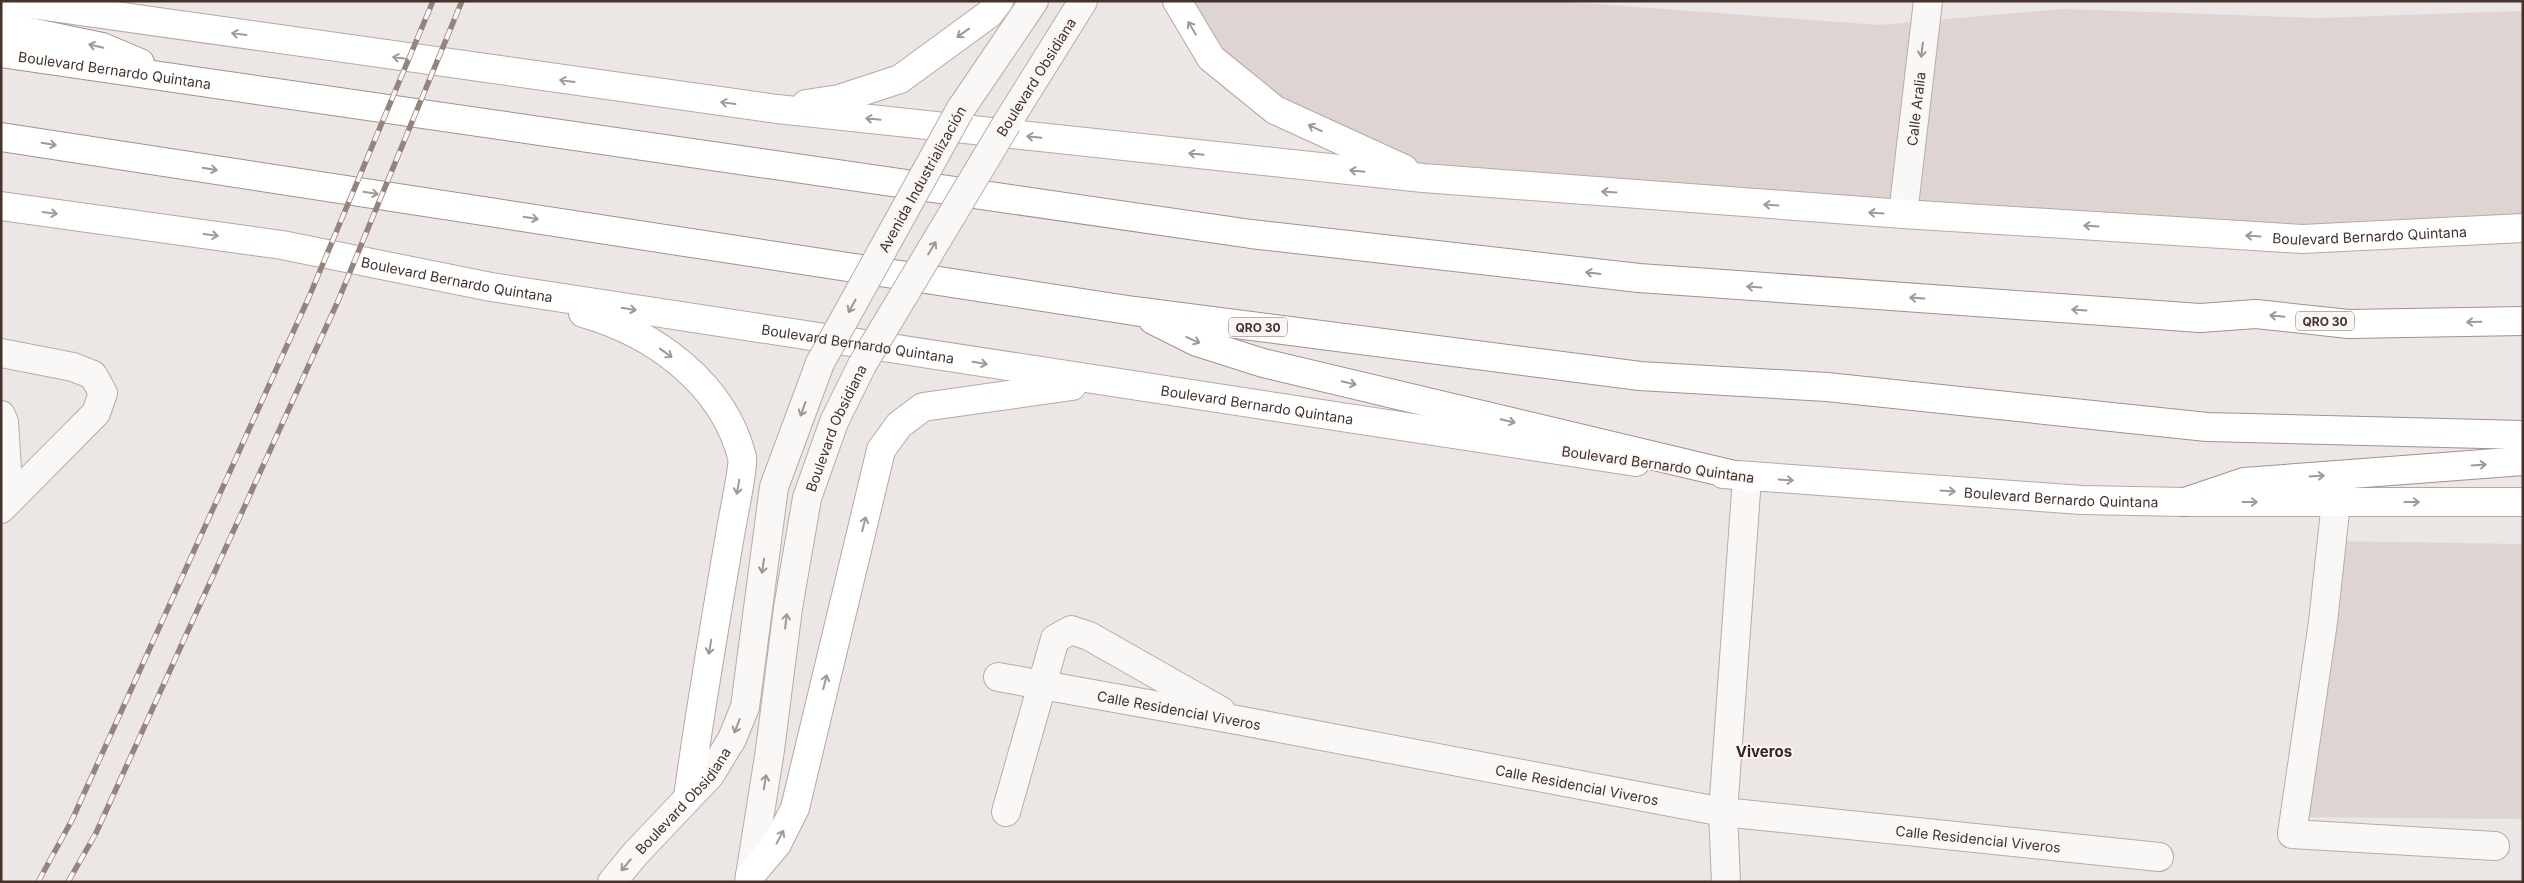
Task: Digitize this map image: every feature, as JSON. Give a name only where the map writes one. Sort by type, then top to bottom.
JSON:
[{"type":"main road","name":"Boulevard Bernardo Quintana","points":[[9,1],[777,109],[1423,178],[1903,214],[2302,239],[2523,228]]},
{"type":"main road","points":[[777,109],[839,99],[900,79],[989,14],[999,1]]},
{"type":"main road","points":[[1177,1],[1211,58],[1275,110],[1423,178]]},
{"type":"main road","points":[[1,26],[102,47],[174,77]]},
{"type":"main road","name":"Boulevard Bernardo Quintana","points":[[1,53],[1251,234],[1639,278],[2200,318],[2256,314],[2349,324],[2523,321]]},
{"type":"main road","name":"QRO 30","points":[[1,137],[1134,310],[1640,376],[1827,388],[2207,427],[2523,436]]},
{"type":"main road","name":"Boulevard Bernardo Quintana","points":[[1,206],[282,245],[491,287],[1102,382],[1747,478],[2082,500],[2185,502],[2523,502]]},
{"type":"main road","points":[[491,287],[603,319],[649,340],[691,371],[724,413],[743,459],[702,692],[688,798]]},
{"type":"main road","points":[[1134,310],[1197,342],[1263,363],[1747,478]]},
{"type":"main road","points":[[750,879],[777,844],[795,808],[882,450],[899,425],[923,407],[1102,382]]},
{"type":"main road","points":[[2185,502],[2244,482],[2523,461]]},
{"type":"street","name":"Avenida Industrialización","points":[[820,364],[960,110],[1034,1]]},
{"type":"street","name":"Boulevard Obsidiana","points":[[750,879],[770,750],[788,608],[807,498],[834,422],[862,365],[1006,123],[1083,1]]},
{"type":"street","name":"Calle Aralia","points":[[1903,214],[1928,1]]},
{"type":"street","points":[[1,353],[73,367],[93,375],[104,393],[96,413],[1,509]]},
{"type":"street","name":"Boulevard Obsidiana","points":[[612,882],[710,775],[732,739],[744,707],[774,487],[820,364]]},
{"type":"street","points":[[1,415],[4,422],[7,469],[1,492]]},
{"type":"street","points":[[1726,882],[1723,812],[1747,478]]},
{"type":"street","points":[[2336,502],[2323,622],[2292,834],[2495,846]]},
{"type":"street","points":[[1006,812],[1054,639],[1071,630],[1089,636],[1237,720]]},
{"type":"street","name":"Calle Residencial Viveros","points":[[998,677],[1723,812],[2159,857]]},
{"type":"shaded area","points":[[1177,1],[1556,1],[1879,25],[2064,9],[2318,18],[2523,11],[2523,228],[2302,239],[1423,178],[1275,110]]},
{"type":"shaded area","points":[[2331,541],[2523,544],[2523,819],[2296,817]]},
{"type":"railway","points":[[38,882],[72,820],[309,297],[433,1]]},
{"type":"railway","points":[[68,882],[96,833],[338,301],[462,1]]},
{"type":"district","name":"Viveros","points":[[1764,751]]}]
